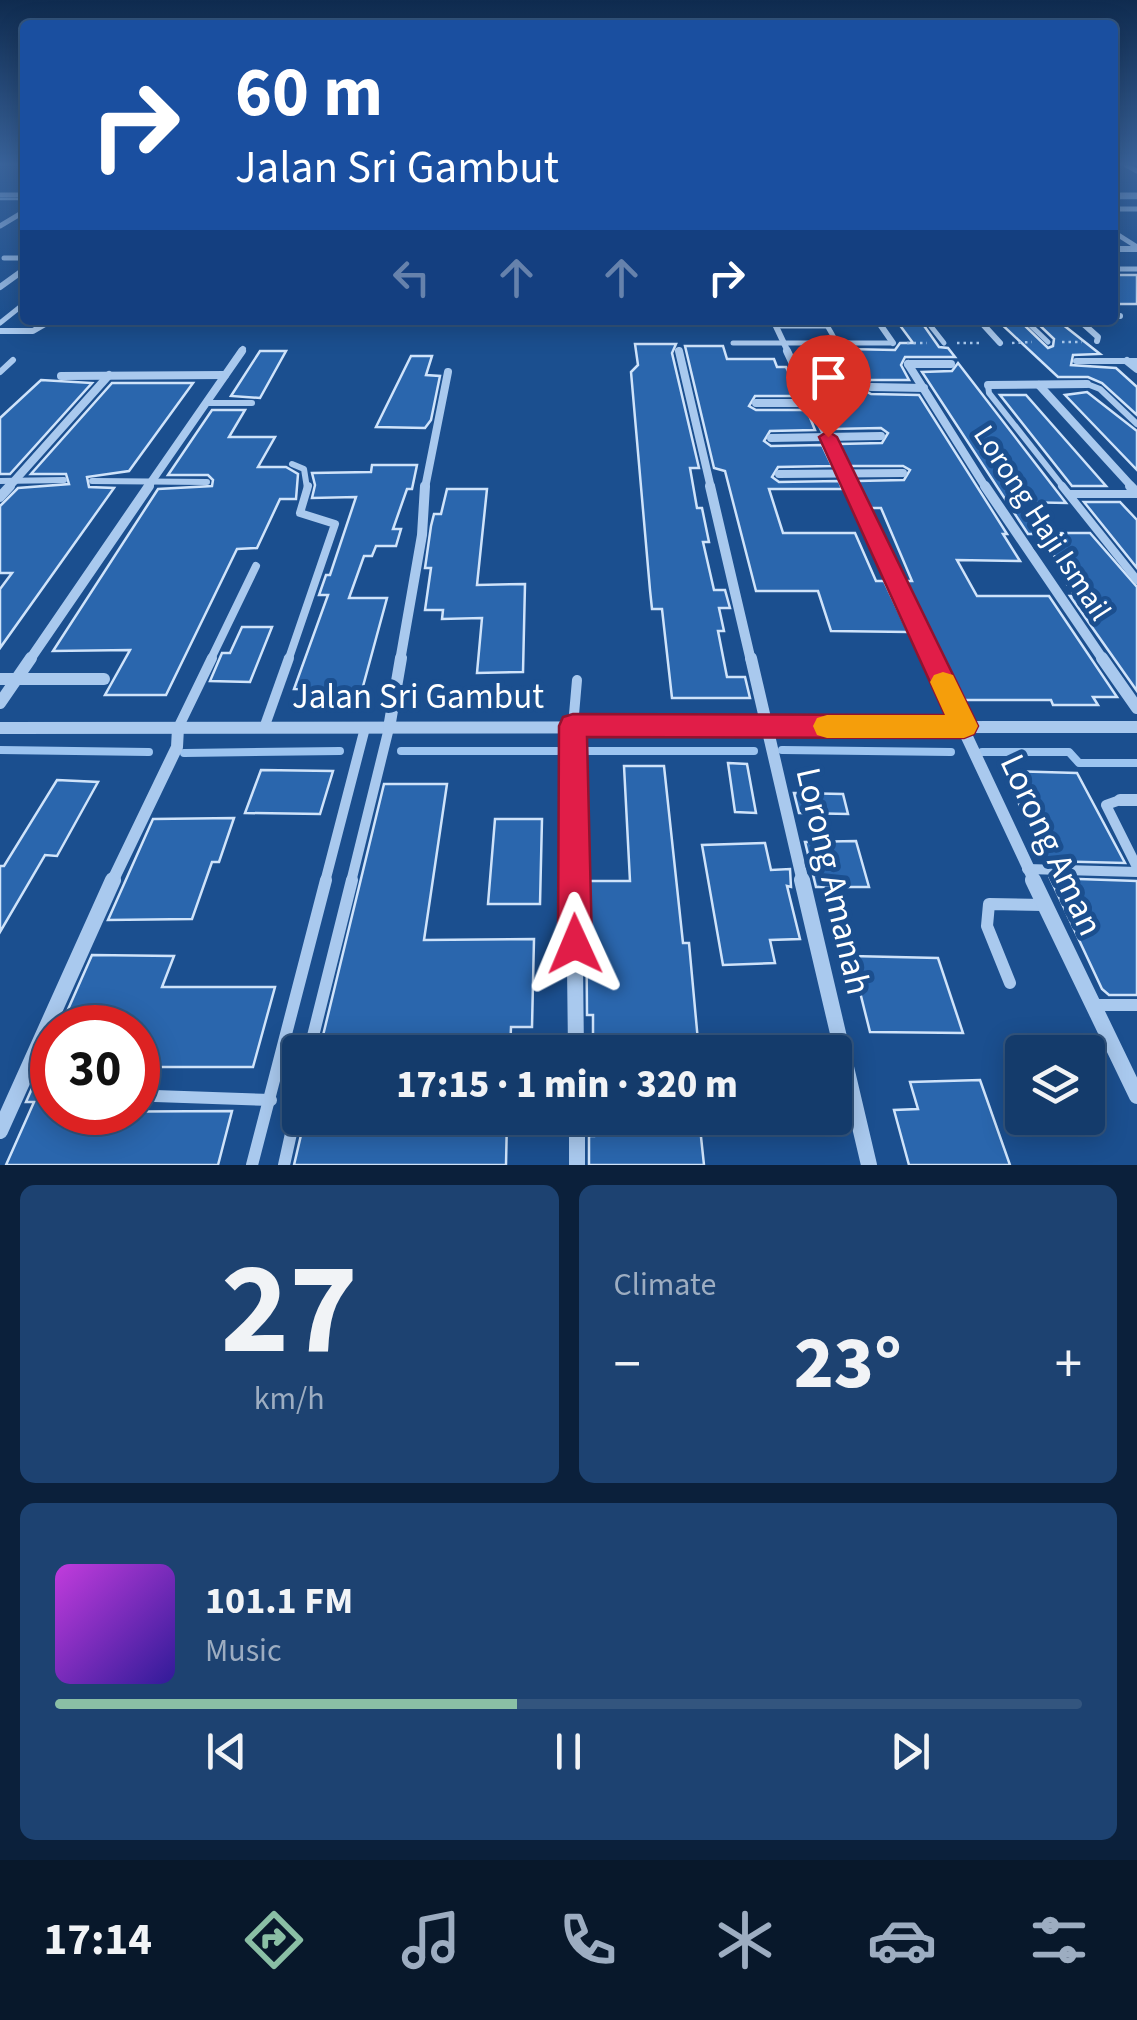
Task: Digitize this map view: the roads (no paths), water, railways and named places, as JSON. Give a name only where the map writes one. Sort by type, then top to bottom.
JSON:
[{"type":"street","points":[[0,331],[33,331],[43,325]]},
{"type":"street","name":"Lorong Aman","points":[[775,325],[964,726],[1026,869],[1137,1096]]},
{"type":"street","points":[[881,325],[893,342]]},
{"type":"street","points":[[983,325],[1000,342]]},
{"type":"street","points":[[1084,325],[1097,341]]},
{"type":"street","points":[[0,703],[243,349]]},
{"type":"street","name":"Lorong Amanah","points":[[679,351],[869,1165]]},
{"type":"street","points":[[1132,361],[1137,370]]},
{"type":"street","name":"Lorong Haji Ismail","points":[[951,364],[908,364],[1028,554],[1137,708]]},
{"type":"street","points":[[390,728],[422,535],[426,470],[448,372]]},
{"type":"street","points":[[61,376],[225,375]]},
{"type":"street","points":[[0,496],[109,376]]},
{"type":"street","points":[[988,385],[1087,384]]},
{"type":"street","points":[[1040,385],[1137,493]]},
{"type":"street","points":[[871,387],[924,388]]},
{"type":"street","points":[[756,403],[812,403]]},
{"type":"street","points":[[771,438],[881,436]]},
{"type":"street","points":[[779,474],[903,472]]},
{"type":"street","points":[[0,678],[104,679]]},
{"type":"street","points":[[573,726],[576,1035]]},
{"type":"street","name":"Jalan Sri Gambut","points":[[0,728],[1137,727]]},
{"type":"street","points":[[0,1132],[78,950],[177,747],[178,728]]},
{"type":"street","points":[[1120,800],[1137,800]]},
{"type":"street","points":[[577,1135],[577,1165]]},
{"type":"lane","points":[[4,258],[20,258]]},
{"type":"lane","points":[[0,323],[20,307]]},
{"type":"lane","points":[[827,325],[838,342]]},
{"type":"lane","points":[[930,325],[944,342]]},
{"type":"lane","points":[[1031,325],[1048,342]]},
{"type":"lane","points":[[734,342],[893,342]]},
{"type":"lane","points":[[0,372],[12,360]]},
{"type":"lane","points":[[1076,361],[1132,361]]},
{"type":"lane","points":[[1087,384],[1100,389],[1137,424]]},
{"type":"lane","points":[[988,385],[989,393],[1137,580]]},
{"type":"lane","points":[[206,403],[252,404]]},
{"type":"lane","points":[[264,728],[335,524],[300,513],[308,486],[304,470],[292,464]]},
{"type":"lane","points":[[0,481],[64,480]]},
{"type":"lane","points":[[92,482],[207,482]]},
{"type":"lane","points":[[1070,494],[1137,493]]},
{"type":"lane","points":[[178,728],[256,566]]},
{"type":"lane","points":[[573,726],[577,680]]},
{"type":"lane","points":[[252,1165],[365,728]]},
{"type":"lane","points":[[313,1035],[390,728]]},
{"type":"lane","points":[[1026,869],[1137,869],[1106,805],[1120,800]]},
{"type":"lane","points":[[1010,983],[986,926],[989,904],[1044,906]]},
{"type":"lane","points":[[1093,1005],[1137,1005]]},
{"type":"lane","points":[[160,1096],[271,1100]]},
{"type":"lane","points":[[284,1165],[291,1135]]},
{"type":"waterway","points":[[0,750],[149,752]]},
{"type":"waterway","points":[[782,750],[951,752]]},
{"type":"waterway","points":[[184,753],[340,751]]},
{"type":"waterway","points":[[401,751],[557,751]]},
{"type":"waterway","points":[[588,751],[754,751]]},
{"type":"waterway","points":[[982,752],[1069,752],[1079,763],[1137,763]]}]
